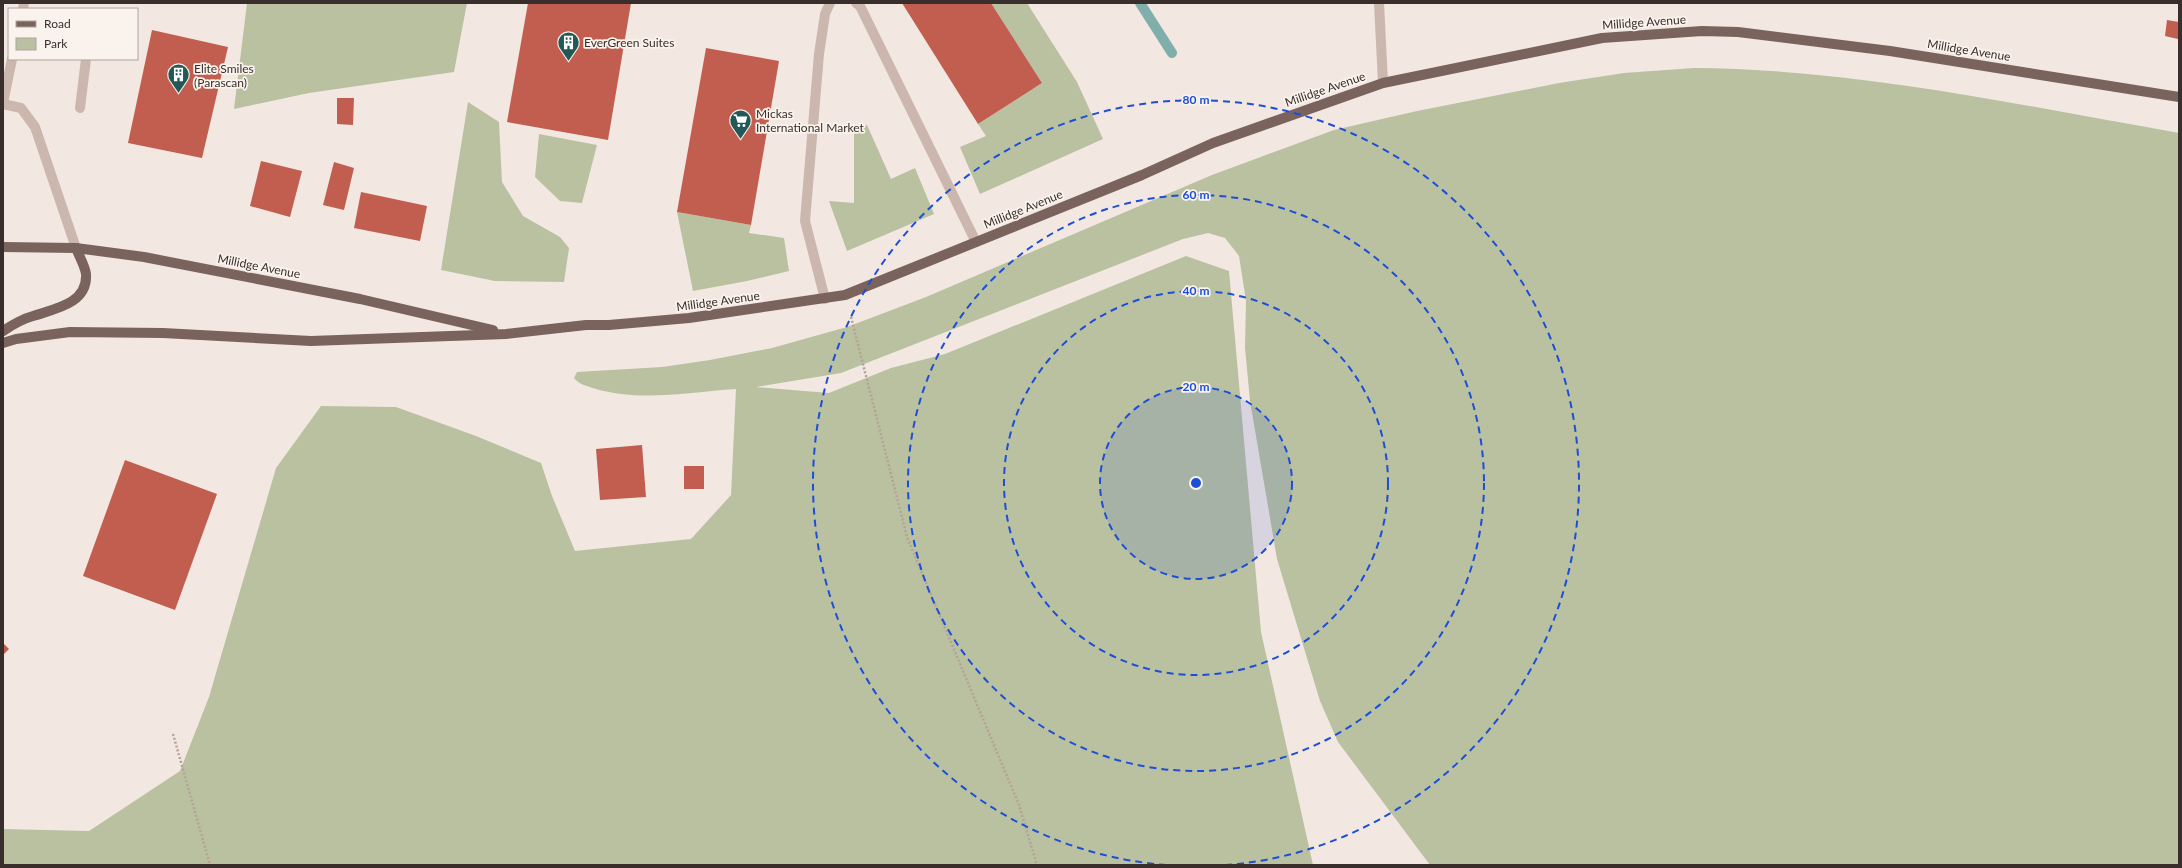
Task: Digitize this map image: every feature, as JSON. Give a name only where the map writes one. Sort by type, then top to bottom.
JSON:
[{"type":"main road","name":"Millidge Avenue","points":[[3,343],[16,339],[70,332],[163,333],[311,341],[506,334],[586,325],[608,325],[689,318],[825,299],[845,295],[1142,175],[1213,143],[1383,83],[1602,38],[1702,31],[1738,32],[1890,51],[2179,97]]},
{"type":"main road","name":"Millidge Avenue","points":[[3,246],[76,248],[144,257],[360,299],[506,334]]},
{"type":"main road","points":[[3,331],[15,323],[32,316],[70,304],[78,297],[85,283],[86,273],[76,248]]},
{"type":"street","points":[[825,299],[805,221],[819,54],[825,14],[830,3]]},
{"type":"street","points":[[856,3],[860,6],[976,242]]},
{"type":"street","points":[[1380,3],[1383,83]]},
{"type":"street","points":[[12,60],[3,103],[21,108],[35,127],[76,248]]},
{"type":"street","points":[[80,108],[86,60]]},
{"type":"path","points":[[845,295],[907,537],[1019,805],[1037,865]]},
{"type":"path","points":[[172,734],[210,865]]},
{"type":"green space","points":[[247,3],[467,3],[454,72],[309,93],[234,109]]},
{"type":"green space","points":[[991,3],[1027,3],[1077,82],[1103,139],[980,194],[960,147],[986,136],[978,124],[1042,83]]},
{"type":"green space","points":[[1694,68],[1755,70],[1816,75],[1938,90],[2179,133],[2179,865],[1430,865],[1338,742],[1320,701],[1277,559],[1250,401],[1245,348],[1246,301],[1239,256],[1225,238],[1208,233],[1183,239],[841,373],[756,387],[829,393],[891,368],[945,354],[1186,256],[1229,271],[1261,632],[1313,865],[3,865],[3,829],[89,831],[180,771],[209,697],[276,468],[321,406],[396,407],[476,436],[541,463],[552,496],[575,551],[691,539],[731,495],[736,389],[666,395],[631,395],[613,393],[584,385],[574,378],[577,372],[662,367],[710,360],[772,348],[847,327],[926,297],[1212,175],[1334,130],[1417,111],[1559,83],[1624,73]]},
{"type":"green space","points":[[468,102],[499,122],[502,182],[523,216],[560,237],[569,248],[564,282],[495,281],[441,270]]},
{"type":"green space","points":[[867,125],[891,179],[915,168],[934,214],[847,251],[829,201],[854,203],[854,130]]},
{"type":"green space","points":[[539,134],[597,145],[582,203],[560,201],[535,177]]},
{"type":"green space","points":[[677,212],[751,225],[749,233],[784,238],[789,271],[747,281],[693,291]]},
{"type":"building","name":"EverGreen Suites","points":[[528,3],[631,3],[608,140],[507,122]]},
{"type":"building","points":[[902,3],[991,3],[1042,83],[978,124]]},
{"type":"building","points":[[2167,20],[2179,22],[2178,39],[2165,36]]},
{"type":"building","name":"Elite Smiles (Parascan)","points":[[152,30],[228,47],[202,158],[128,143]]},
{"type":"building","points":[[706,48],[779,61],[751,225],[677,212]]},
{"type":"building","points":[[337,98],[354,98],[353,125],[337,124]]},
{"type":"building","points":[[261,161],[302,171],[290,217],[250,206]]},
{"type":"building","points":[[334,162],[354,168],[344,210],[323,205]]},
{"type":"building","points":[[361,192],[427,206],[420,241],[354,228]]},
{"type":"building","points":[[642,445],[646,497],[600,500],[596,449]]},
{"type":"building","points":[[125,460],[217,494],[175,610],[83,576]]},
{"type":"building","points":[[684,466],[704,466],[704,489],[684,489]]},
{"type":"building","points":[[3,643],[9,649],[3,655]]},
{"type":"waterway","points":[[1140,3],[1172,53]]},
{"type":"place","name":"EverGreen Suites","points":[[569,62]]},
{"type":"place","name":"Elite Smiles (Parascan)","points":[[178,94]]},
{"type":"place","name":"Mickas International Market","points":[[740,140]]}]
